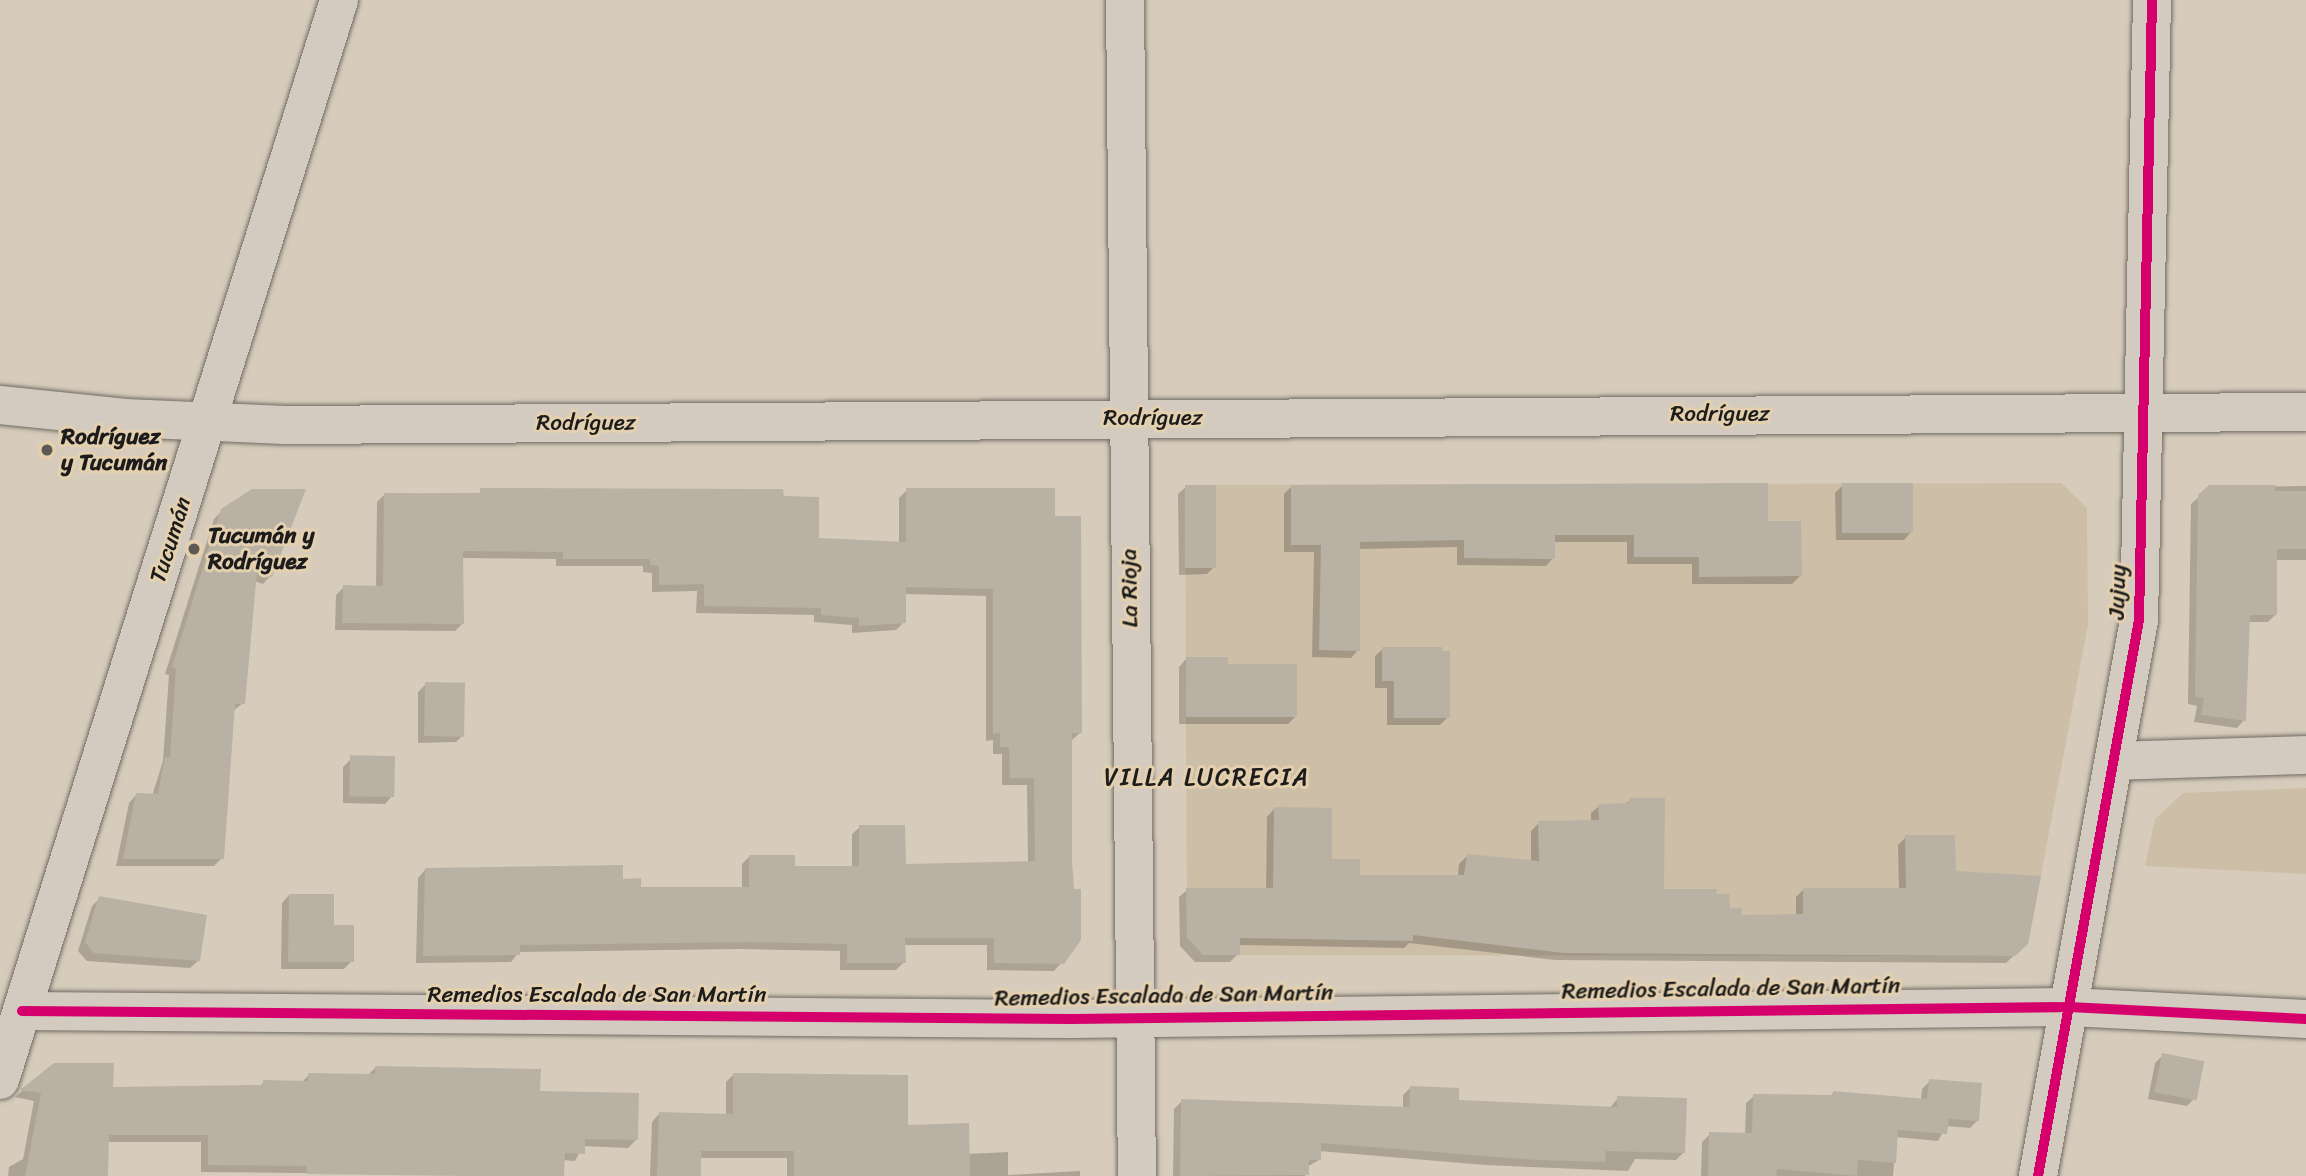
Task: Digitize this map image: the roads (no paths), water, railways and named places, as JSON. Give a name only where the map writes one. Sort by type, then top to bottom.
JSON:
[{"type":"street","name":"Tucumán","points":[[0,1080],[339,0]]},
{"type":"street","name":"La Rioja","points":[[1125,0],[1137,1176]]},
{"type":"street","name":"Jujuy","points":[[2038,1176],[2139,620],[2141,411],[2152,0]]},
{"type":"street","name":"Rodríguez","points":[[0,405],[208,422],[2306,412]]},
{"type":"street","points":[[2114,761],[2306,755]]},
{"type":"street","name":"Remedios Escalada de San Martín","points":[[22,1011],[1135,1017],[2069,1007],[2306,1018]]},
{"type":"place","name":"Rodríguez y Tucumán","points":[[47,450]]},
{"type":"place","name":"Tucumán y Rodríguez","points":[[194,549]]},
{"type":"district","name":"VILLA LUCRECIA","points":[[1207,778]]}]
